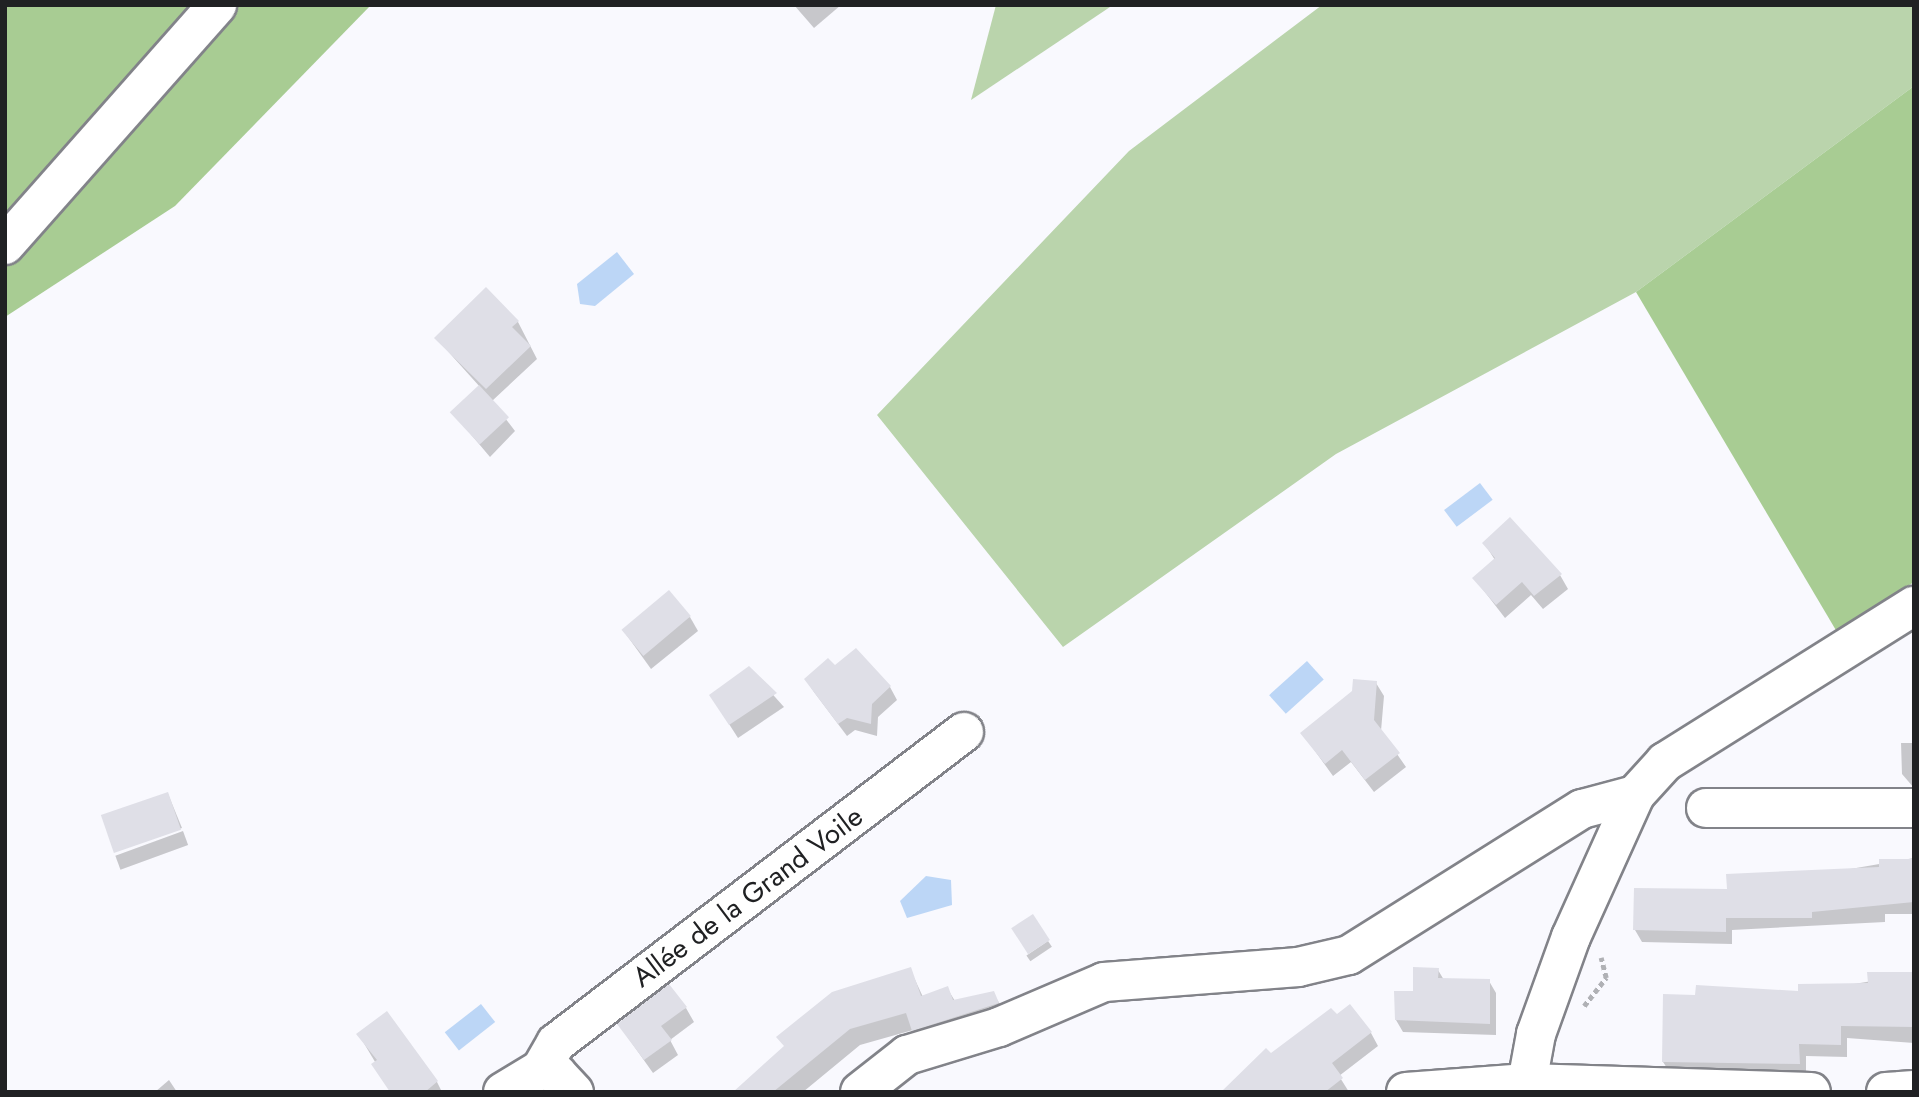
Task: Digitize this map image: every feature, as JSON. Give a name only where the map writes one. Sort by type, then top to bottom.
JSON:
[{"type":"street","points":[[5,245],[217,5]]},
{"type":"street","points":[[1549,1087],[1536,1034],[1571,937],[1635,795],[1665,762],[1914,606]]},
{"type":"street","name":"Allée de la Grand Voile","points":[[503,1092],[541,1069],[555,1043],[964,732]]},
{"type":"street","points":[[860,1092],[907,1055],[999,1027],[1104,982],[1252,967],[1298,967],[1349,955],[1582,808],[1635,795]]},
{"type":"street","points":[[1706,808],[1914,808]]},
{"type":"street","points":[[541,1069],[557,1074],[574,1092]]},
{"type":"street","points":[[1406,1092],[1549,1087],[1811,1092]]},
{"type":"street","points":[[1886,1092],[1914,1090]]},
{"type":"green space","points":[[5,5],[371,5],[175,206],[5,317]]},
{"type":"green space","points":[[996,5],[1113,5],[971,100]]},
{"type":"green space","points":[[1322,5],[1914,5],[1914,86],[1636,292],[1336,454],[1063,647],[877,415],[1129,151]]},
{"type":"green space","points":[[1914,86],[1914,582],[1837,632],[1636,292]]},
{"type":"water","points":[[617,252],[634,274],[595,306],[580,304],[577,284]]},
{"type":"water","points":[[1480,483],[1493,500],[1457,527],[1444,510]]},
{"type":"water","points":[[1307,661],[1324,680],[1286,714],[1269,695]]},
{"type":"water","points":[[926,876],[951,880],[952,905],[907,918],[900,901]]},
{"type":"water","points":[[481,1004],[495,1022],[459,1050],[445,1032]]},
{"type":"building","points":[[486,287],[519,321],[512,327],[531,346],[486,389],[434,338]]},
{"type":"building","points":[[479,385],[509,417],[480,444],[450,412]]},
{"type":"building","points":[[1510,517],[1562,574],[1534,596],[1522,582],[1496,605],[1472,578],[1495,558],[1482,543]]},
{"type":"building","points":[[669,590],[691,616],[643,656],[622,630]]},
{"type":"building","points":[[856,648],[891,686],[872,704],[871,724],[847,718],[838,724],[804,679],[828,658],[835,665]]},
{"type":"building","points":[[749,666],[777,693],[729,725],[709,695]]},
{"type":"building","points":[[1353,679],[1377,681],[1374,720],[1400,753],[1365,780],[1342,750],[1325,764],[1300,733],[1352,691]]},
{"type":"building","points":[[168,792],[181,830],[114,853],[101,815]]},
{"type":"building","points":[[1879,859],[1914,859],[1914,902],[1812,912],[1812,918],[1726,918],[1726,932],[1633,930],[1634,888],[1727,889],[1726,874],[1879,867]]},
{"type":"building","points":[[1033,914],[1050,940],[1028,954],[1011,928]]},
{"type":"building","points":[[911,967],[921,996],[948,986],[953,1000],[994,991],[999,1003],[912,1031],[906,1013],[850,1029],[773,1092],[733,1092],[784,1046],[776,1037],[832,992]]},
{"type":"building","points":[[1413,967],[1439,968],[1438,978],[1490,979],[1490,1024],[1395,1020],[1394,991],[1413,991]]},
{"type":"building","points":[[1867,972],[1914,972],[1914,1027],[1841,1026],[1841,1045],[1799,1044],[1800,1064],[1662,1062],[1663,994],[1695,995],[1696,985],[1798,991],[1798,984],[1868,983]]},
{"type":"building","points":[[669,984],[687,1007],[661,1026],[672,1040],[644,1060],[617,1024]]},
{"type":"building","points":[[1350,1004],[1372,1032],[1332,1063],[1343,1078],[1325,1092],[1221,1092],[1266,1048],[1271,1053],[1331,1008],[1337,1014]]},
{"type":"building","points":[[387,1011],[438,1081],[425,1092],[390,1092],[371,1064],[377,1060],[356,1034]]}]
